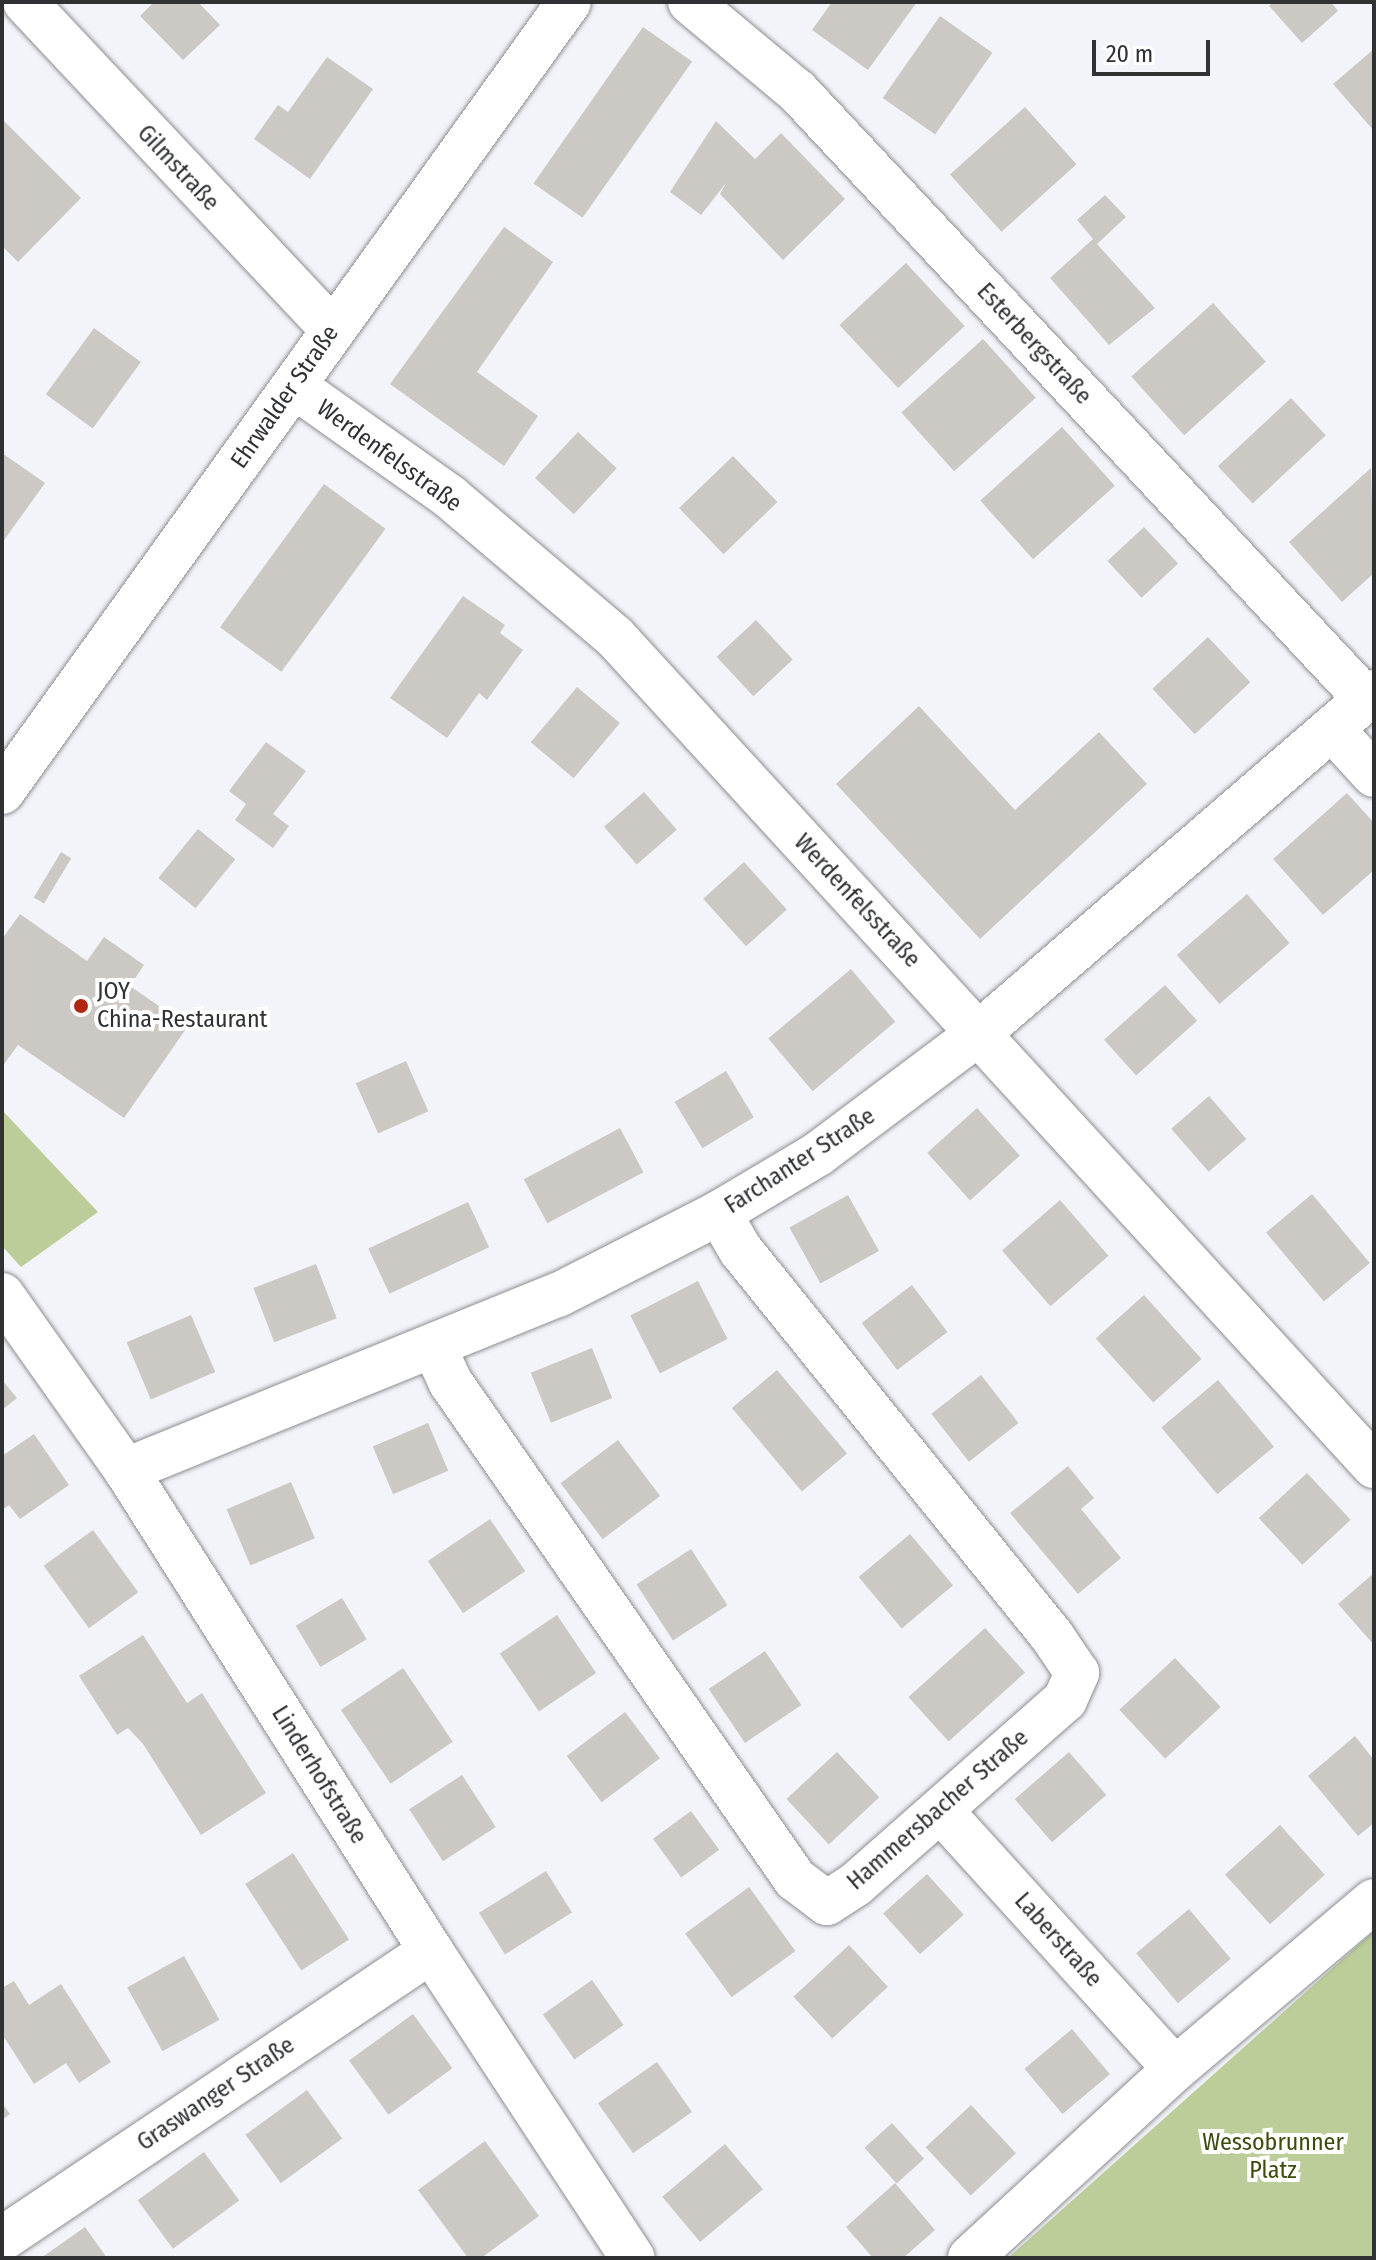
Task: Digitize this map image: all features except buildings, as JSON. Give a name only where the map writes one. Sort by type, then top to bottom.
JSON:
[{"type":"street","name":"Gilmstraße","points":[[25,2],[333,330]]},
{"type":"street","name":"Ehrwalder Straße","points":[[2,792],[569,2]]},
{"type":"street","name":"Esterbergstraße","points":[[690,2],[797,91],[1370,695]]},
{"type":"street","name":"Werdenfelsstraße","points":[[294,386],[450,497],[615,637],[1374,1466]]},
{"type":"street","name":"Farchanter Straße","points":[[126,1470],[558,1295],[719,1213],[818,1154],[979,1033],[1370,695]]},
{"type":"street","points":[[1332,729],[1374,775]]},
{"type":"street","name":"Hammersbacher Straße","points":[[434,1347],[451,1383],[795,1879],[827,1903],[941,1811],[1065,1700],[1077,1673],[1052,1636],[741,1251],[719,1213]]},
{"type":"street","name":"Linderhofstraße","points":[[2,1295],[126,1470],[431,1951],[633,2258]]},
{"type":"street","name":"Laberstraße","points":[[941,1811],[1175,2069]]},
{"type":"street","points":[[970,2258],[1175,2069],[1374,1901]]},
{"type":"street","name":"Graswanger Straße","points":[[2,2239],[431,1951]]},
{"type":"green space","points":[[2,1110],[98,1212],[21,1267],[2,1246]]},
{"type":"green space","name":"Wessobrunner Platz","points":[[1374,1931],[1374,2258],[1008,2258]]},
{"type":"place","name":"JOY China-Restaurant","points":[[81,1006]]}]
